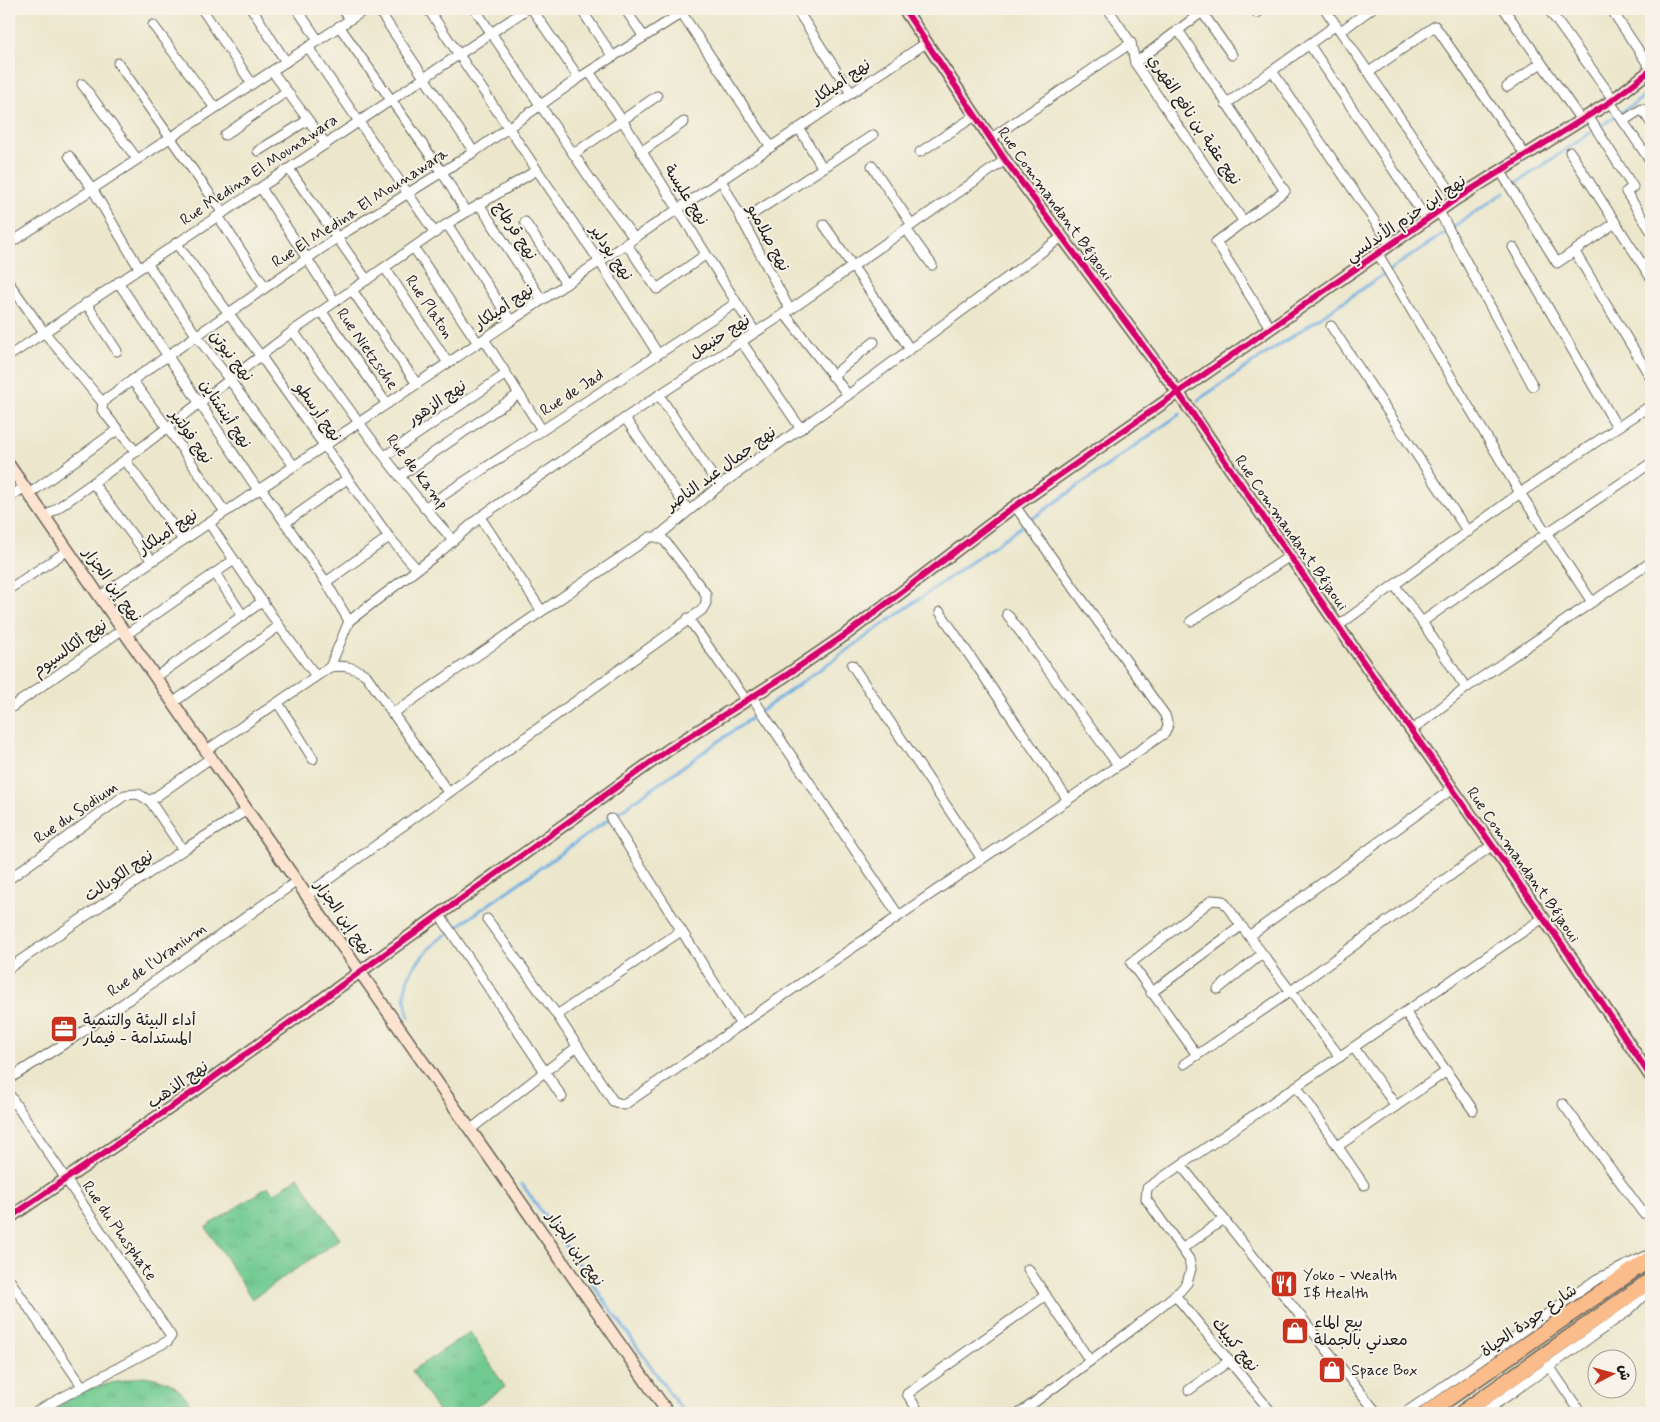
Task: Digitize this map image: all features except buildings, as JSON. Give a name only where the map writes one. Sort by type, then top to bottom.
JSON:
[{"type":"highway","name":"شارع جودة الحياة","points":[[1427,1413],[1651,1256]]},
{"type":"highway","points":[[1462,1413],[1651,1280]]},
{"type":"street","points":[[202,9],[252,84]]},
{"type":"street","points":[[252,9],[286,62]]},
{"type":"street","points":[[297,9],[318,40]]},
{"type":"street","points":[[343,9],[350,19]]},
{"type":"street","points":[[9,244],[366,9]]},
{"type":"street","points":[[378,9],[474,152]]},
{"type":"street","name":"نهج بودلير","points":[[428,9],[600,262],[658,354]]},
{"type":"street","points":[[475,9],[575,153],[630,241],[657,289],[705,255]]},
{"type":"street","points":[[526,9],[579,78]]},
{"type":"street","name":"Rue Medina El Mounawara","points":[[9,356],[176,243],[393,101],[526,9]]},
{"type":"street","points":[[582,9],[613,57]]},
{"type":"street","points":[[624,9],[644,37]]},
{"type":"street","name":"Rue Commandant Béjaoui","points":[[904,9],[990,139],[1179,394],[1338,626],[1650,1072]]},
{"type":"street","name":"نهج عقبة بن نافع الفهري","points":[[1108,9],[1131,42],[1135,63],[1244,222]]},
{"type":"street","points":[[1325,9],[1456,199]]},
{"type":"street","points":[[1226,104],[1309,44],[1371,9]]},
{"type":"street","points":[[1504,9],[1541,64],[1597,130],[1633,187],[1626,192],[1651,231]]},
{"type":"street","points":[[1552,9],[1550,10],[1651,162]]},
{"type":"street","points":[[1611,9],[1651,69]]},
{"type":"street","points":[[683,10],[771,147]]},
{"type":"street","name":"Rue El Medina El Mounawara","points":[[103,403],[167,355],[338,237],[474,152],[579,78],[590,73],[683,10]]},
{"type":"street","points":[[1135,63],[1204,10],[1232,55]]},
{"type":"street","points":[[799,13],[851,93]]},
{"type":"street","points":[[153,25],[215,108]]},
{"type":"street","points":[[339,26],[442,172],[466,212]]},
{"type":"street","points":[[1369,72],[1435,26],[1526,156]]},
{"type":"street","points":[[1178,30],[1285,191],[1216,242],[1271,329]]},
{"type":"street","points":[[990,139],[1131,42]]},
{"type":"street","name":"نهج أميلكار","points":[[100,596],[926,43]]},
{"type":"street","points":[[1309,44],[1427,220]]},
{"type":"street","points":[[308,47],[435,233]]},
{"type":"street","points":[[118,63],[171,136],[265,287]]},
{"type":"street","points":[[1507,87],[1541,64]]},
{"type":"street","name":"نهج ابن حزم الأندلسي","points":[[749,699],[848,632],[1015,506],[1179,394],[1427,220],[1440,213],[1456,199],[1585,118],[1617,110],[1651,69]]},
{"type":"street","points":[[272,71],[326,144]]},
{"type":"street","points":[[1272,71],[1391,245]]},
{"type":"street","name":"نهج عليسة","points":[[590,73],[622,120],[755,332]]},
{"type":"street","points":[[82,84],[137,159]]},
{"type":"street","points":[[225,136],[287,91]]},
{"type":"street","points":[[575,153],[657,96]]},
{"type":"street","points":[[1617,110],[1642,109],[1651,123]]},
{"type":"street","points":[[920,152],[975,116]]},
{"type":"street","points":[[258,151],[308,120]]},
{"type":"street","points":[[641,152],[684,122]]},
{"type":"street","points":[[799,128],[822,167]]},
{"type":"street","points":[[742,221],[873,135]]},
{"type":"street","points":[[1570,152],[1651,278]]},
{"type":"street","name":"نهج نيوتن","points":[[69,156],[143,265],[230,378],[294,466]]},
{"type":"street","name":"نهج حنبعل","points":[[349,621],[416,568],[440,552],[452,539],[480,517],[658,395],[787,312],[1005,160]]},
{"type":"street","points":[[872,166],[932,265]]},
{"type":"street","points":[[289,169],[338,237],[366,280]]},
{"type":"street","points":[[45,517],[136,452],[293,331],[447,224],[537,170]]},
{"type":"street","points":[[1501,172],[1557,263],[1615,223]]},
{"type":"street","name":"نهج صلامبو","points":[[721,180],[787,312],[832,376],[848,395]]},
{"type":"street","points":[[261,188],[336,302]]},
{"type":"street","name":"نهج قرطاج","points":[[479,204],[542,300]]},
{"type":"street","points":[[1440,213],[1533,386]]},
{"type":"street","points":[[525,222],[566,284]]},
{"type":"street","points":[[447,224],[511,321]]},
{"type":"street","points":[[824,225],[910,349]]},
{"type":"street","name":"نهج جمال عبد الناصر","points":[[392,714],[541,610],[650,538],[657,537],[719,486],[848,395],[1062,237]]},
{"type":"street","name":"نهج أرسطو","points":[[176,243],[260,355],[389,537],[416,568]]},
{"type":"street","points":[[1513,247],[1617,426]]},
{"type":"street","points":[[414,248],[506,374],[542,430]]},
{"type":"street","points":[[1575,252],[1651,378]]},
{"type":"street","points":[[1378,254],[1520,493],[1592,602]]},
{"type":"street","name":"Rue Platon","points":[[385,268],[448,363]]},
{"type":"street","name":"نهج أينشتاين","points":[[118,282],[259,489],[326,582],[349,621]]},
{"type":"street","points":[[9,283],[44,332],[103,403],[102,410],[136,452]]},
{"type":"street","points":[[352,290],[417,384]]},
{"type":"street","points":[[86,303],[117,351]]},
{"type":"street","name":"Rue de Jad","points":[[424,508],[736,303]]},
{"type":"street","name":"Rue Nietzsche","points":[[322,312],[387,404]]},
{"type":"street","points":[[1331,326],[1468,532]]},
{"type":"street","name":"Rue de Kamp","points":[[293,331],[424,508],[452,539]]},
{"type":"street","points":[[741,341],[801,429]]},
{"type":"street","points":[[832,376],[874,342]]},
{"type":"street","name":"نهج الزهور","points":[[385,456],[506,374]]},
{"type":"street","name":"نهج فولتير","points":[[132,380],[167,427],[225,512]]},
{"type":"street","points":[[400,476],[519,394]]},
{"type":"street","points":[[658,395],[719,486]]},
{"type":"street","points":[[1338,626],[1520,493],[1617,426],[1651,405]]},
{"type":"street","points":[[625,418],[688,510]]},
{"type":"street","points":[[9,498],[26,491],[117,430]]},
{"type":"street","points":[[125,460],[184,540]]},
{"type":"street","points":[[1422,622],[1547,533],[1651,463]]},
{"type":"street","name":"نهج إبن الجزار","points":[[9,465],[668,1413]]},
{"type":"street","points":[[284,523],[348,479]]},
{"type":"street","points":[[92,483],[152,561]]},
{"type":"street","points":[[487,919],[557,1015],[614,1101],[624,1105],[1165,733],[1168,725],[1165,715],[1015,506]]},
{"type":"street","points":[[480,517],[541,610]]},
{"type":"street","points":[[209,523],[279,626],[316,676]]},
{"type":"street","points":[[326,582],[389,537]]},
{"type":"street","points":[[307,895],[428,809],[448,792],[688,618],[702,610],[706,603],[706,594],[664,540],[657,537]]},
{"type":"street","points":[[9,588],[67,551]]},
{"type":"street","points":[[1191,621],[1290,556]]},
{"type":"street","name":"نهج ألكالسيوم","points":[[9,709],[234,560]]},
{"type":"street","points":[[1412,731],[1466,688],[1651,562]]},
{"type":"street","points":[[216,572],[243,616]]},
{"type":"street","points":[[1394,586],[1422,622],[1466,688]]},
{"type":"street","points":[[156,677],[263,601]]},
{"type":"street","points":[[940,612],[1068,800]]},
{"type":"street","points":[[1007,614],[1118,766]]},
{"type":"street","points":[[688,618],[749,699],[762,712],[899,916]]},
{"type":"street","points":[[184,850],[150,801],[209,754],[330,666],[349,621]]},
{"type":"street","points":[[174,702],[279,626]]},
{"type":"street","points":[[852,665],[982,859]]},
{"type":"street","points":[[330,666],[353,667],[366,675],[448,792]]},
{"type":"street","name":"نهج الذهب","points":[[9,1218],[196,1090],[668,750],[749,699]]},
{"type":"street","points":[[278,703],[313,759]]},
{"type":"street","points":[[1249,936],[1452,788]]},
{"type":"street","name":"Rue du Sodium","points":[[9,879],[125,795],[138,794],[150,801]]},
{"type":"street","name":"نهج الكوبالت","points":[[9,968],[184,850],[247,810]]},
{"type":"street","points":[[611,819],[741,1025]]},
{"type":"street","points":[[1184,1064],[1291,991],[1491,846]]},
{"type":"street","name":"Rue de l'Uranium","points":[[9,1079],[84,1031],[297,881]]},
{"type":"street","points":[[1197,1055],[1132,964],[1212,900],[1223,901],[1340,1057]]},
{"type":"street","points":[[439,914],[562,1097]]},
{"type":"street","points":[[1020,1413],[1175,1295],[1187,1283],[1191,1269],[1183,1248],[1146,1199],[1145,1193],[1147,1188],[1543,918]]},
{"type":"street","points":[[1151,993],[1241,926]]},
{"type":"street","points":[[557,1015],[681,930]]},
{"type":"street","points":[[1218,989],[1262,954]]},
{"type":"street","points":[[1406,1013],[1474,1110]]},
{"type":"street","points":[[472,1129],[578,1046]]},
{"type":"street","points":[[1354,1048],[1396,1106]]},
{"type":"street","points":[[1338,1146],[1447,1070]]},
{"type":"street","points":[[1297,1086],[1364,1185]]},
{"type":"street","name":"Rue du Phosphate","points":[[9,1094],[65,1180],[172,1336],[168,1341],[82,1386]]},
{"type":"street","points":[[1563,1104],[1643,1213],[1651,1214]]},
{"type":"street","points":[[1181,1165],[1377,1413]]},
{"type":"street","points":[[1183,1248],[1224,1219]]},
{"type":"street","points":[[1405,1413],[1597,1279],[1610,1271],[1651,1256]]},
{"type":"street","points":[[1028,1269],[1090,1361]]},
{"type":"street","points":[[9,1279],[82,1386],[33,1413]]},
{"type":"street","points":[[1483,1413],[1628,1311],[1651,1288]]},
{"type":"street","points":[[920,1413],[906,1394],[1046,1295]]},
{"type":"street","name":"نهج كيبيك","points":[[1175,1295],[1272,1413]]},
{"type":"street","points":[[1189,1390],[1229,1361]]},
{"type":"street","points":[[1549,1366],[1581,1413]]},
{"type":"green space","points":[[298,1177],[340,1239],[252,1299],[206,1227],[268,1187],[274,1194]]},
{"type":"green space","points":[[470,1332],[505,1387],[466,1413],[439,1413],[412,1371]]},
{"type":"green space","points":[[143,1376],[162,1380],[175,1387],[198,1413],[48,1413],[86,1389]]},
{"type":"waterway","points":[[1518,182],[1651,92]]},
{"type":"waterway","points":[[1198,400],[1505,192]]},
{"type":"waterway","points":[[409,1017],[405,994],[409,975],[414,966],[437,941],[1180,414]]},
{"type":"waterway","points":[[522,1184],[684,1413]]},
{"type":"cycle path","points":[[904,9],[1005,160],[1179,394],[1338,626],[1575,963],[1651,1077]]},
{"type":"cycle path","points":[[9,1218],[196,1090],[668,750],[785,676],[848,633],[1008,511],[1456,199],[1610,102],[1651,70]]},
{"type":"place","name":"أداء البيئة والتنمية المستدامة - فيمار","points":[[64,1029]]},
{"type":"place","name":"Yoko - Wealth I$ Health","points":[[1284,1284]]},
{"type":"place","name":"بيع الماء معدني بالجملة","points":[[1295,1331]]},
{"type":"place","name":"Space Box","points":[[1332,1370]]}]
